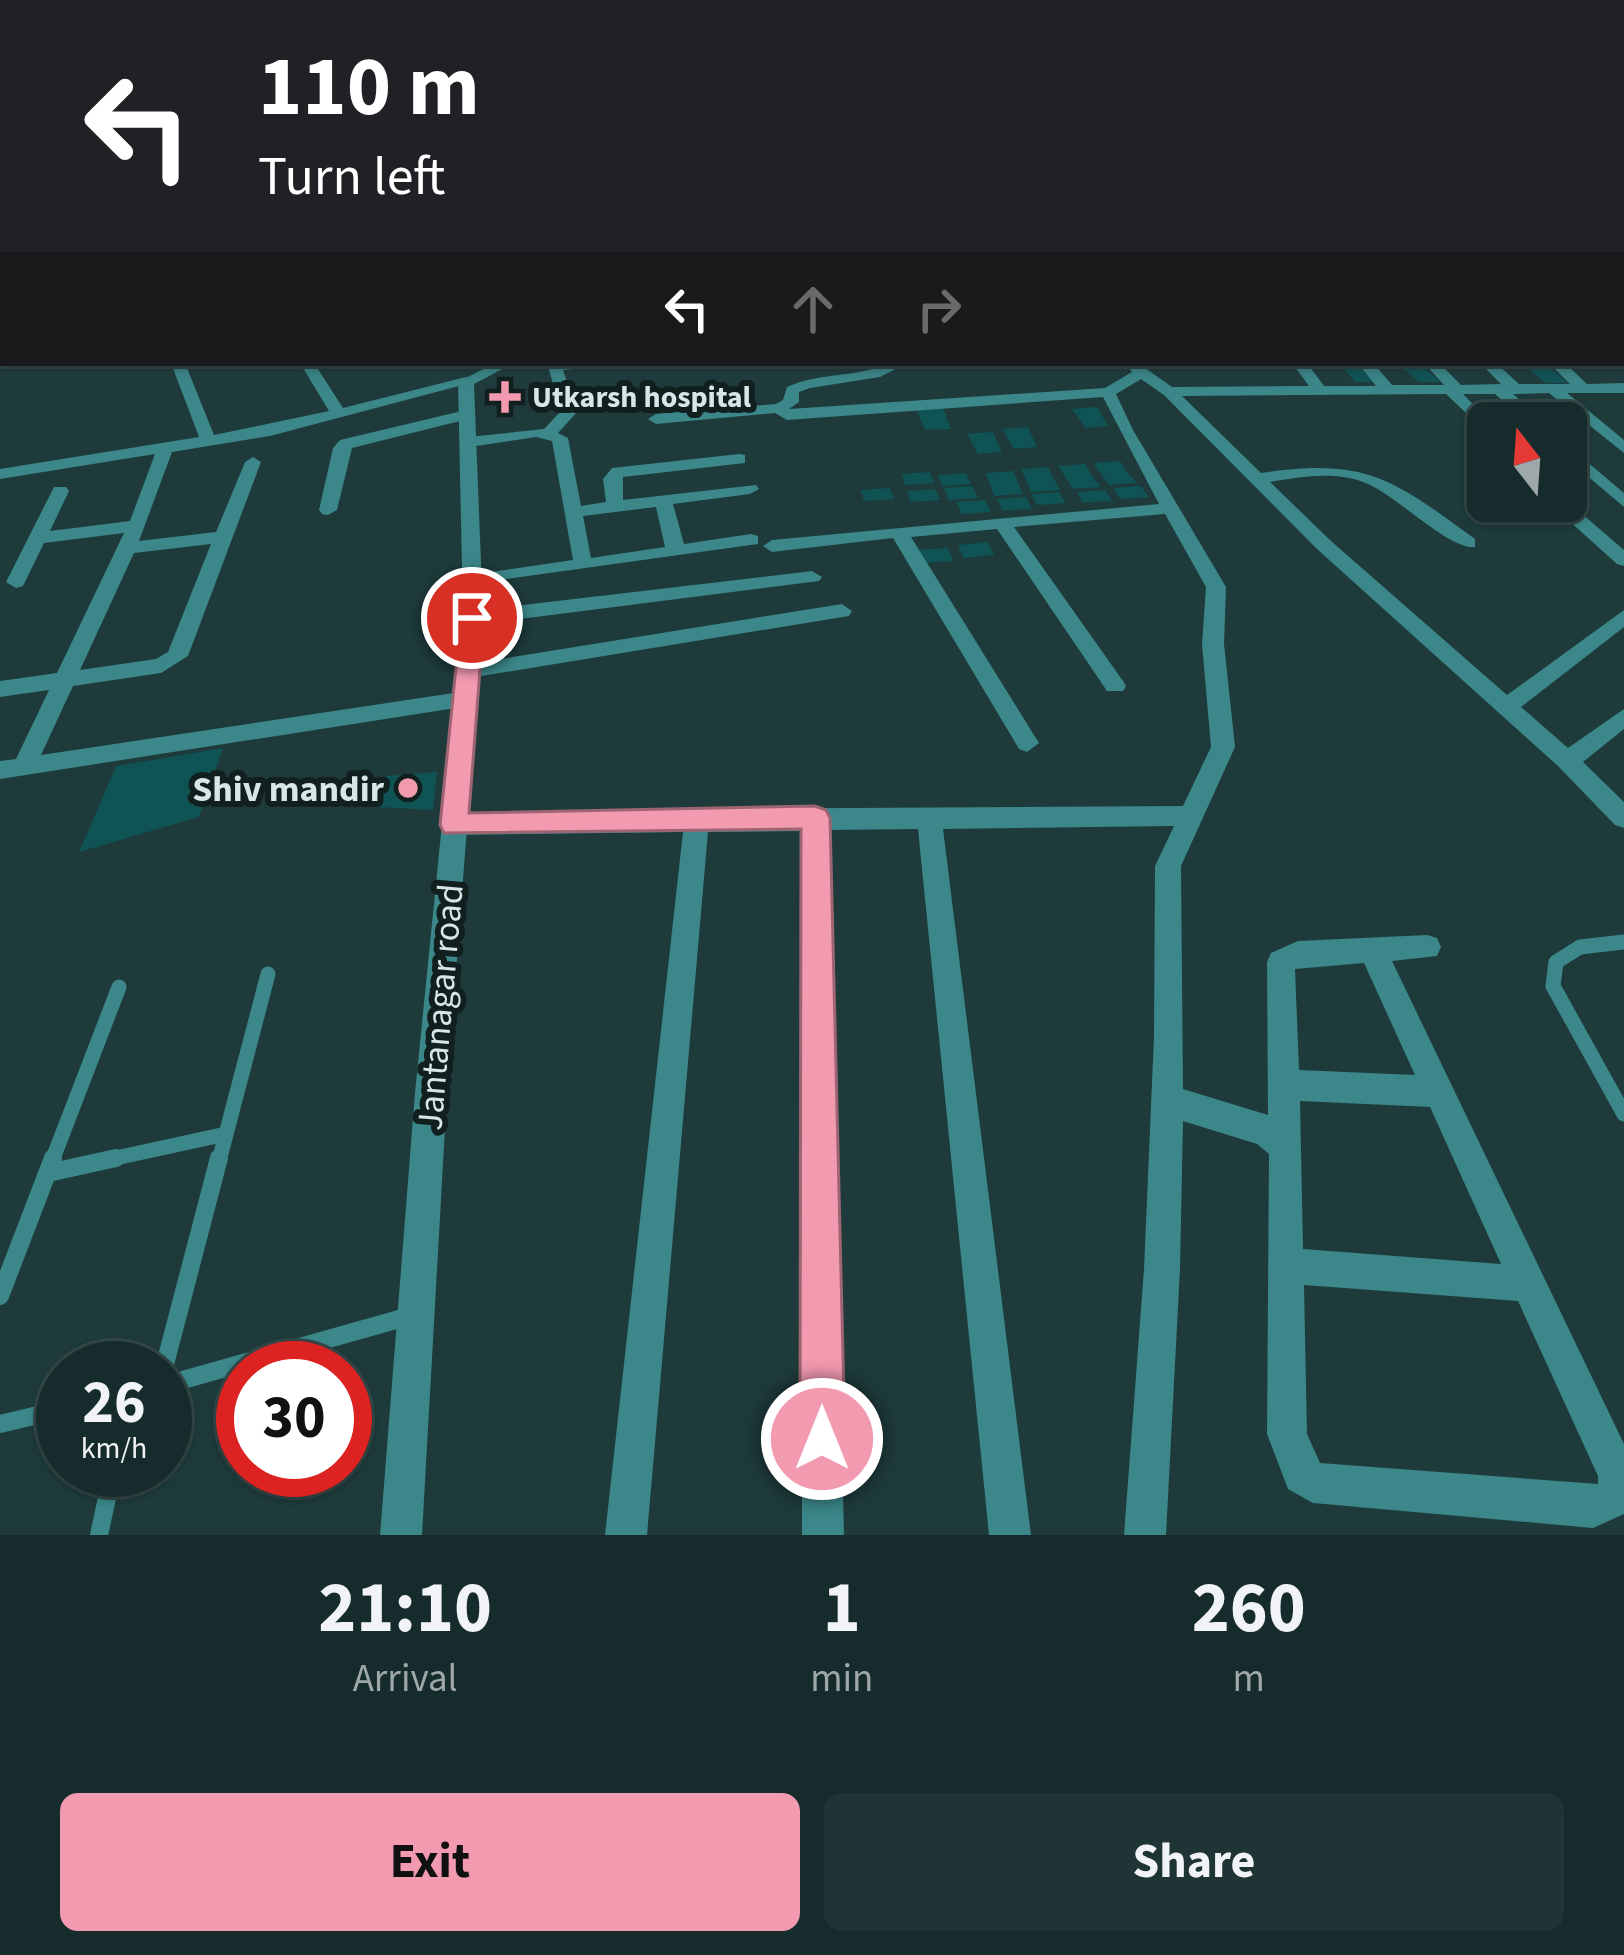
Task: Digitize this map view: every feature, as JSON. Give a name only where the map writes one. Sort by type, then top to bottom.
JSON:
[{"type":"street","points":[[179,366],[208,440]]},
{"type":"street","points":[[309,366],[339,414]]},
{"type":"street","points":[[447,366],[466,382]]},
{"type":"street","points":[[0,474],[339,414],[466,382],[496,366]]},
{"type":"street","points":[[550,432],[568,412],[555,366]]},
{"type":"street","points":[[656,419],[779,407],[790,402],[796,386],[877,373],[893,366]]},
{"type":"street","points":[[1301,366],[1320,391]]},
{"type":"street","points":[[1368,366],[1388,390]]},
{"type":"street","points":[[1434,366],[1467,405]]},
{"type":"street","points":[[1488,366],[1518,402]]},
{"type":"street","points":[[1559,366],[1583,388]]},
{"type":"street","points":[[779,407],[787,415],[1108,392],[1135,368],[1169,392],[1256,479],[1624,818]]},
{"type":"street","name":"Jantanagar road","points":[[401,1535],[472,618],[466,382]]},
{"type":"street","points":[[1552,388],[1624,448]]},
{"type":"street","points":[[1169,392],[1624,388]]},
{"type":"street","points":[[1108,392],[1216,587],[1213,644],[1223,747],[1168,866],[1167,1100],[1145,1535]]},
{"type":"street","points":[[328,510],[341,448],[346,444],[466,415]]},
{"type":"street","points":[[469,442],[550,432],[560,438],[584,565]]},
{"type":"street","points":[[12,768],[62,680],[137,526],[166,446]]},
{"type":"street","points":[[614,505],[612,479],[618,472],[739,458]]},
{"type":"street","points":[[0,688],[160,666],[176,656],[253,462]]},
{"type":"street","points":[[1587,468],[1624,502]]},
{"type":"street","points":[[1256,479],[1301,470],[1359,471],[1389,485],[1468,543]]},
{"type":"street","points":[[574,512],[750,489]]},
{"type":"street","points":[[16,582],[60,491]]},
{"type":"street","points":[[663,500],[676,551]]},
{"type":"street","points":[[472,581],[676,551],[1173,508]]},
{"type":"street","points":[[1580,522],[1624,560]]},
{"type":"street","points":[[1002,523],[1115,686]]},
{"type":"street","points":[[37,538],[137,526]]},
{"type":"street","points":[[899,532],[1027,742]]},
{"type":"street","points":[[126,548],[224,537]]},
{"type":"street","points":[[472,618],[812,577]]},
{"type":"street","points":[[469,670],[842,611]]},
{"type":"street","points":[[1504,708],[1624,617]]},
{"type":"street","points":[[12,768],[467,699]]},
{"type":"street","points":[[1567,761],[1624,717]]},
{"type":"street","points":[[454,825],[1191,816]]},
{"type":"street","points":[[929,817],[1010,1535]]},
{"type":"street","points":[[815,818],[824,1535]]},
{"type":"street","points":[[626,1535],[697,819]]},
{"type":"street","points":[[1372,950],[1618,1475],[1618,1496],[1608,1504],[1593,1507],[1313,1484],[1294,1459],[1287,1434],[1281,962],[1298,955],[1372,950],[1427,947]]},
{"type":"street","points":[[1283,1085],[1441,1092]]},
{"type":"street","points":[[1167,1100],[1267,1131],[1285,1147]]},
{"type":"street","points":[[1287,1266],[1532,1284]]},
{"type":"lane","points":[[1624,942],[1580,947],[1556,962],[1553,986],[1624,1114]]},
{"type":"lane","points":[[171,1341],[268,974]]},
{"type":"lane","points":[[0,1296],[119,987]]},
{"type":"lane","points":[[48,1173],[226,1134]]},
{"type":"lane","points":[[192,1377],[417,1314]]},
{"type":"lane","points":[[0,1424],[36,1415]]},
{"type":"lane","points":[[99,1535],[107,1497]]},
{"type":"building","points":[[1342,366],[1363,366],[1376,382],[1355,382]]},
{"type":"building","points":[[1400,366],[1422,366],[1441,382],[1419,382]]},
{"type":"building","points":[[1526,366],[1548,366],[1568,383],[1546,383]]},
{"type":"building","points":[[1097,407],[1108,426],[1086,428],[1072,409]]},
{"type":"building","points":[[943,408],[951,429],[925,430],[917,410]]},
{"type":"building","points":[[1028,427],[1037,447],[1014,449],[1002,429]]},
{"type":"building","points":[[993,432],[1002,452],[978,454],[967,434]]},
{"type":"building","points":[[1120,461],[1137,483],[1109,485],[1093,463]]},
{"type":"building","points":[[1085,464],[1101,487],[1073,489],[1058,466]]},
{"type":"building","points":[[1048,467],[1060,490],[1031,492],[1021,469]]},
{"type":"building","points":[[1013,471],[1023,494],[994,496],[986,473]]},
{"type":"building","points":[[930,472],[934,483],[905,485],[902,474]]},
{"type":"building","points":[[966,473],[971,484],[942,486],[938,475]]},
{"type":"building","points":[[972,486],[978,498],[948,500],[944,488]]},
{"type":"building","points":[[1141,486],[1149,497],[1120,499],[1113,488]]},
{"type":"building","points":[[890,488],[894,499],[864,501],[861,490]]},
{"type":"building","points":[[935,489],[940,500],[910,502],[907,491]]},
{"type":"building","points":[[1105,490],[1112,501],[1083,503],[1077,492]]},
{"type":"building","points":[[1059,492],[1066,503],[1037,505],[1031,494]]},
{"type":"building","points":[[1026,497],[1032,509],[1003,511],[997,499]]},
{"type":"building","points":[[985,500],[991,512],[961,514],[957,502]]},
{"type":"building","points":[[988,542],[994,555],[963,558],[958,545]]},
{"type":"building","points":[[948,548],[953,561],[922,563],[917,550]]},
{"type":"building","points":[[223,748],[199,817],[79,852],[116,766]]},
{"type":"building","points":[[437,772],[433,810],[377,807],[386,776]]},
{"type":"place","name":"Utkarsh hospital","points":[[505,397]]},
{"type":"place","name":"Shiv mandir","points":[[408,788]]},
{"type":"route","points":[[472,618],[454,825],[815,818],[822,1439]]}]
